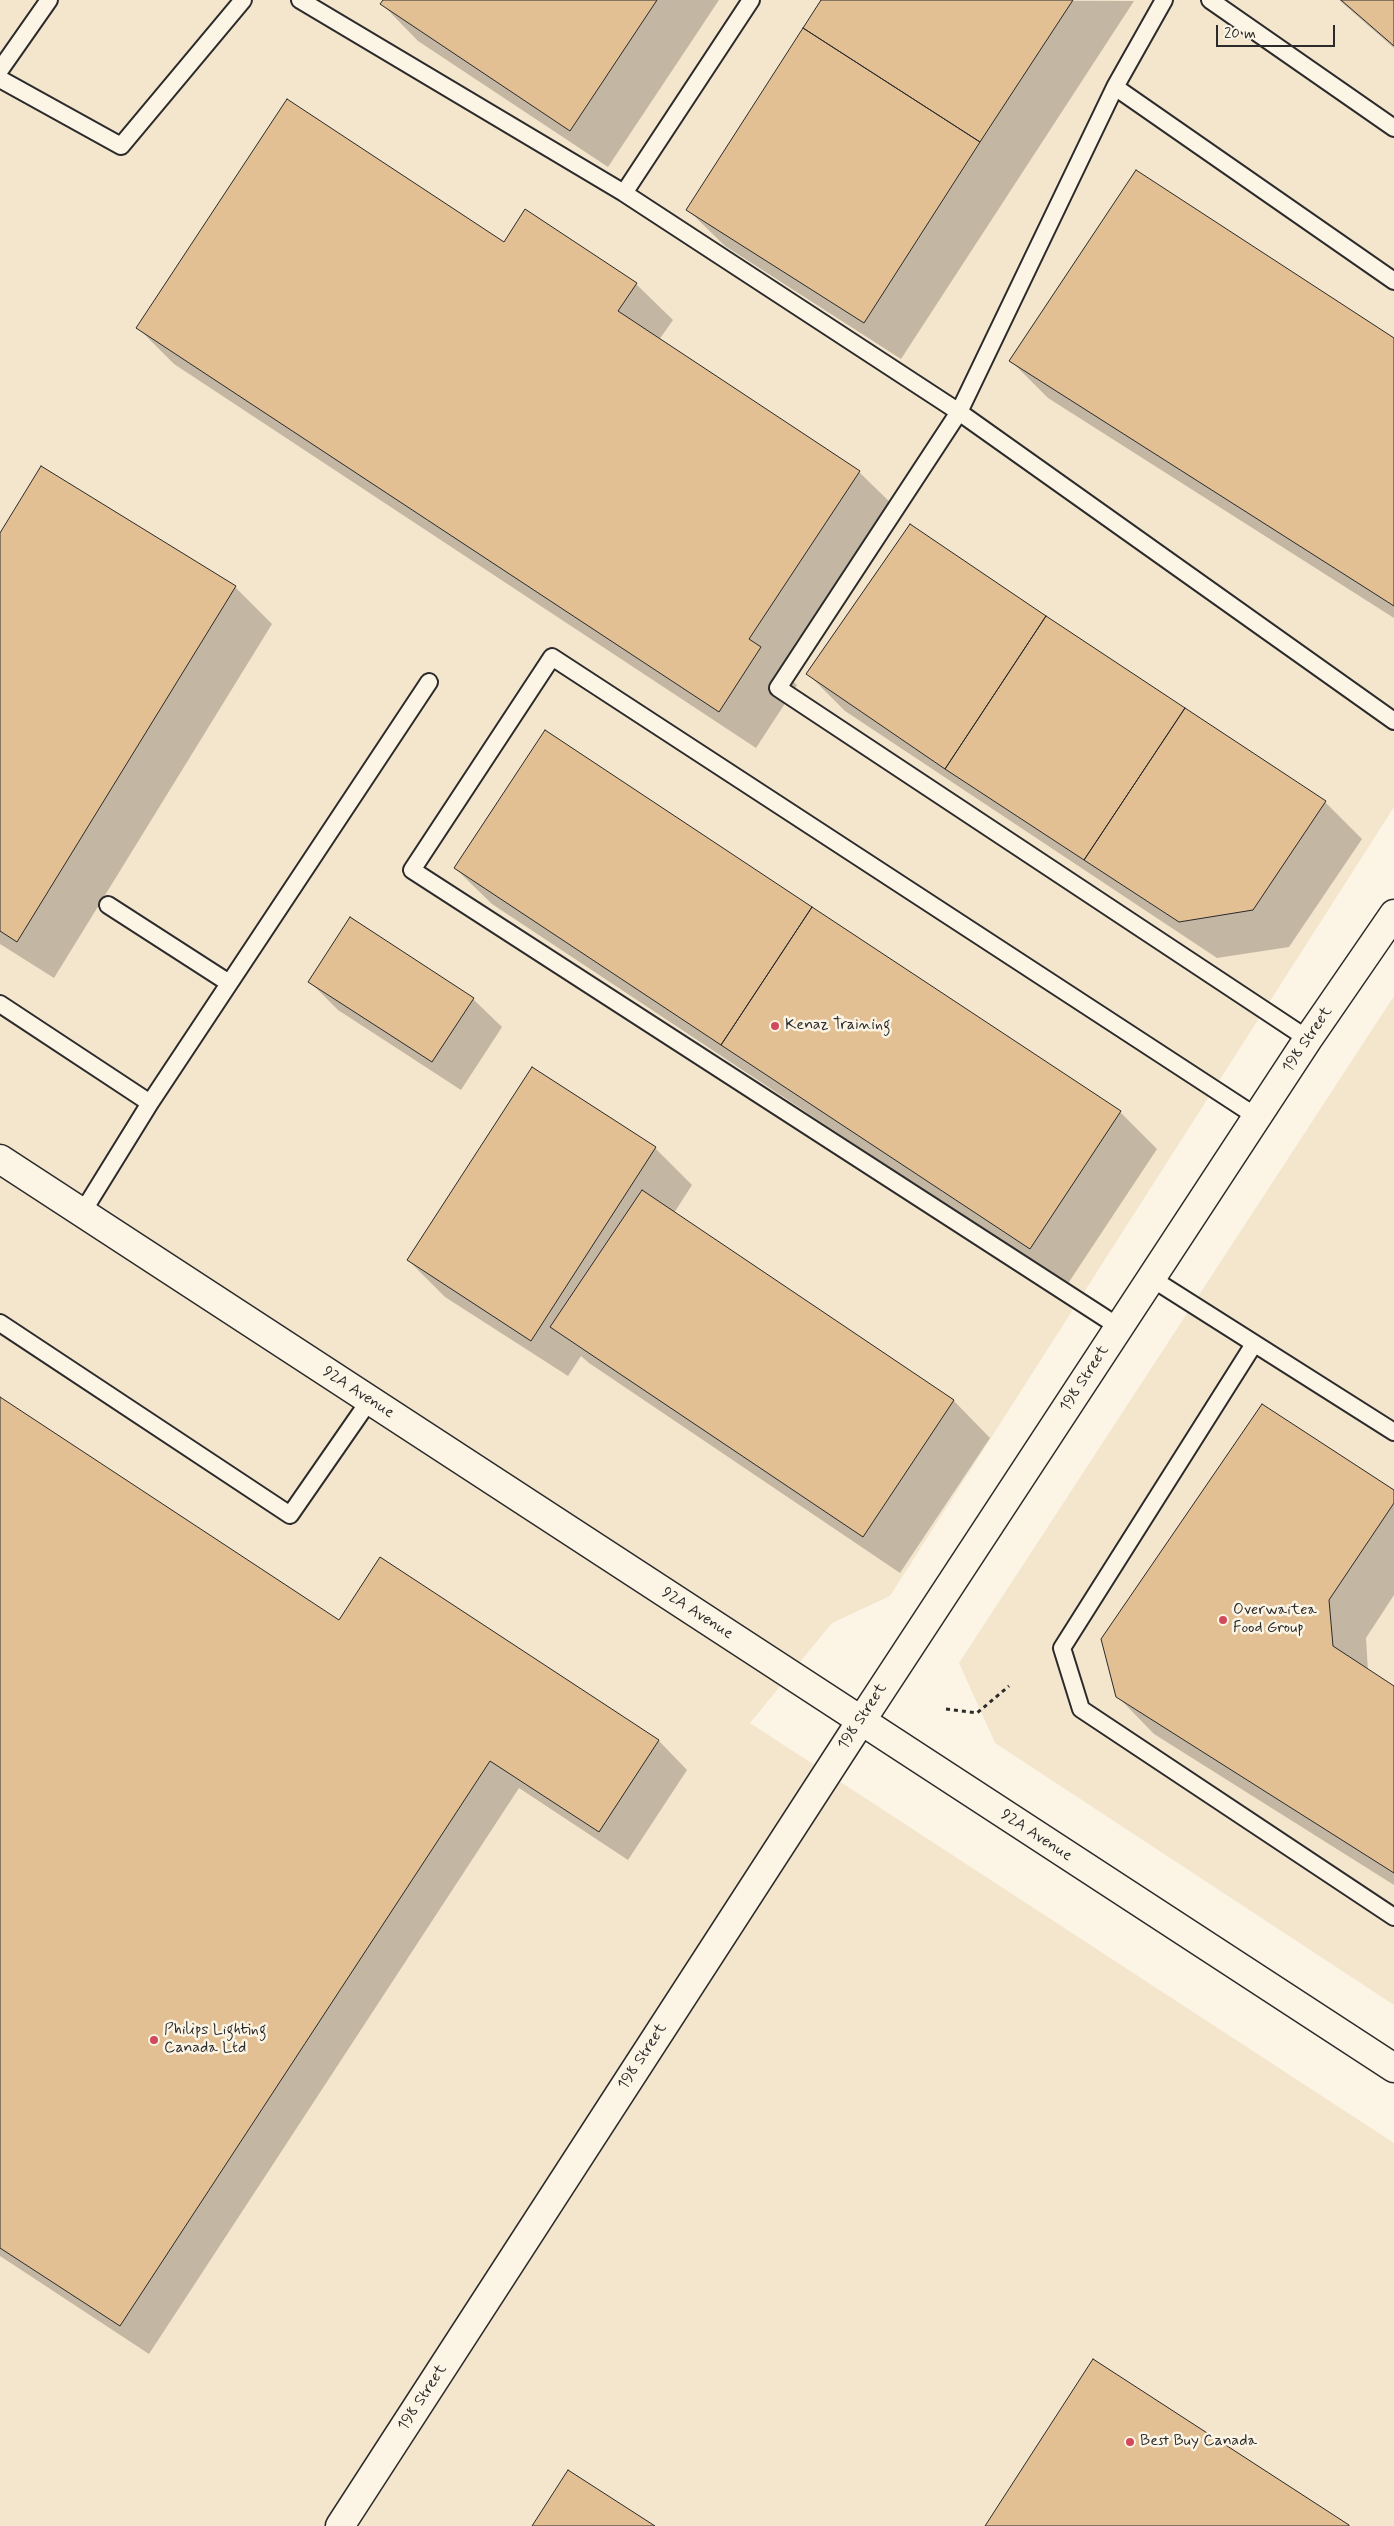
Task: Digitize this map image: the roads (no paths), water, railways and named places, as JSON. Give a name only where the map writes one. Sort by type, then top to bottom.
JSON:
[{"type":"street","name":"198 Street","points":[[340,2526],[861,1721],[1308,1039],[1394,914]]},
{"type":"street","name":"92A Avenue","points":[[0,1159],[1394,2068]]},
{"type":"lane","points":[[0,70],[49,0]]},
{"type":"lane","points":[[0,79],[121,146],[243,0]]},
{"type":"lane","points":[[300,0],[624,192],[960,412],[1394,721]]},
{"type":"lane","points":[[624,192],[751,0]]},
{"type":"lane","points":[[1164,0],[1115,87],[960,412],[778,688],[1308,1039]]},
{"type":"lane","points":[[1210,0],[1394,128]]},
{"type":"lane","points":[[1115,87],[1394,281]]},
{"type":"lane","points":[[1119,1327],[412,870],[546,666],[552,658],[1257,1117]]},
{"type":"lane","points":[[82,1213],[150,1103],[429,682]]},
{"type":"lane","points":[[108,905],[229,983]]},
{"type":"lane","points":[[0,1004],[150,1103]]},
{"type":"lane","points":[[1151,1278],[1394,1432]]},
{"type":"lane","points":[[0,1323],[290,1515],[370,1401]]},
{"type":"lane","points":[[1254,1344],[1062,1648],[1081,1709],[1394,1917]]},
{"type":"place","name":"Kenaz Training","points":[[775,1026]]},
{"type":"place","name":"Overwaitea Food Group","points":[[1223,1620]]},
{"type":"place","name":"Philips Lighting Canada Ltd","points":[[154,2040]]},
{"type":"place","name":"Best Buy Canada","points":[[1130,2442]]}]
